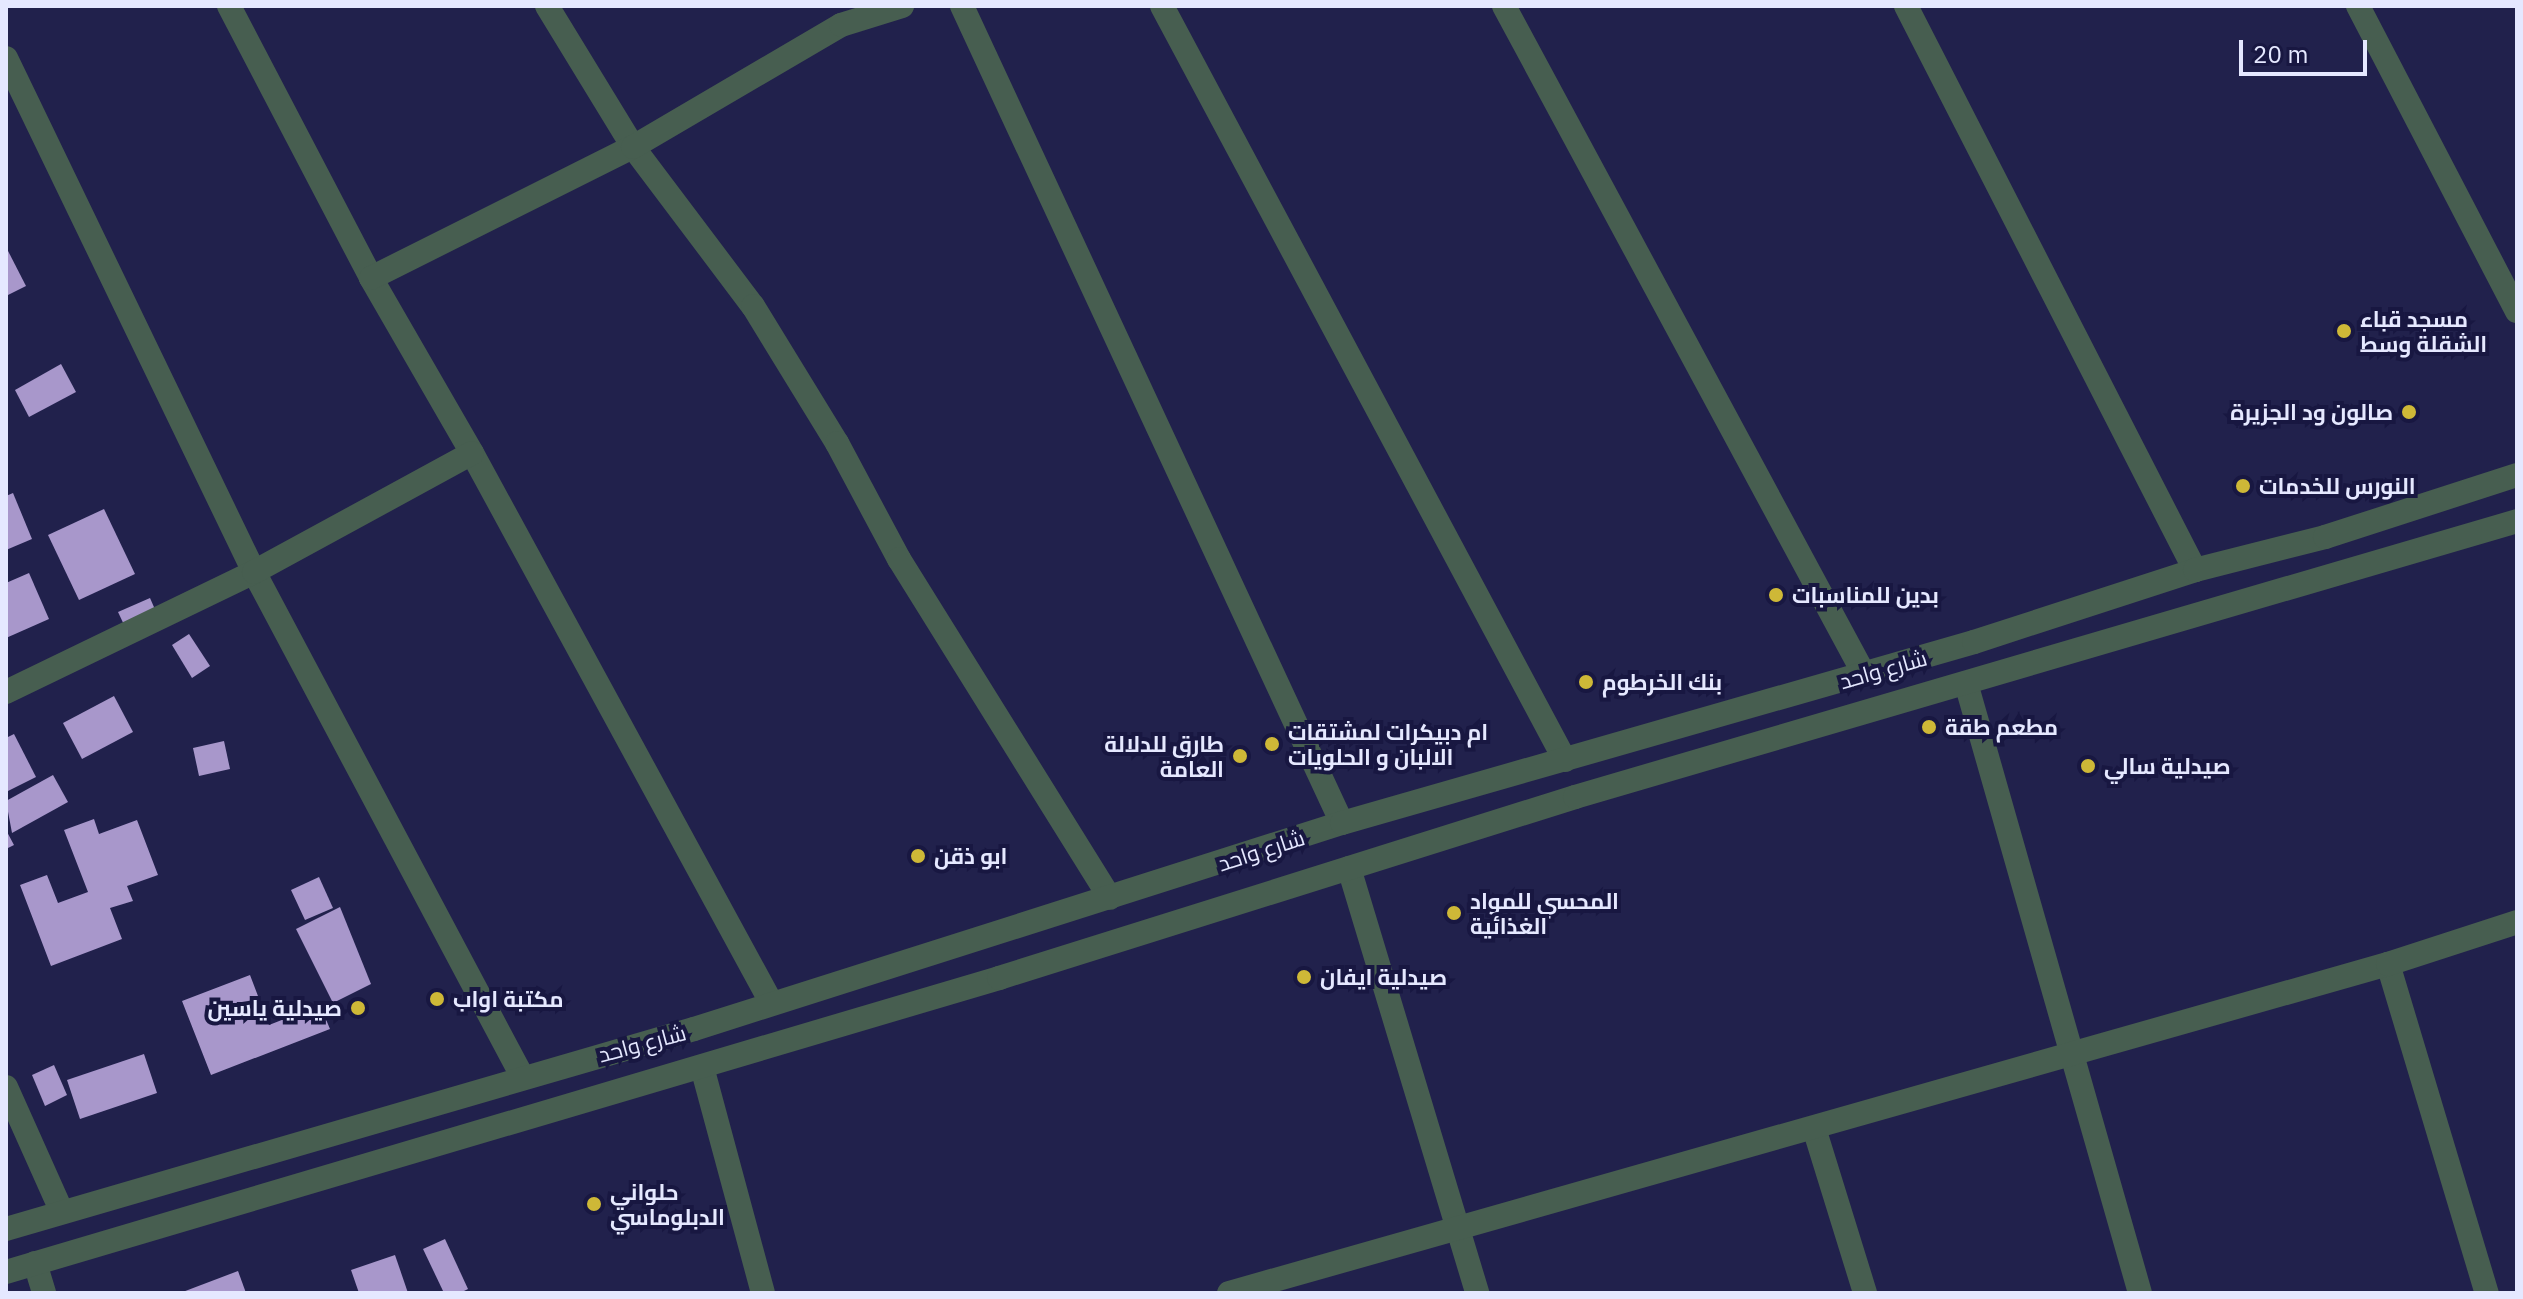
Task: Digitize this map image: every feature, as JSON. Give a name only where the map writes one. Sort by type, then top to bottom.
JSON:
[{"type":"street","points":[[229,6],[371,278],[472,453],[772,1004]]},
{"type":"street","points":[[547,6],[633,147],[753,306],[837,443],[899,559],[1110,898]]},
{"type":"street","points":[[371,278],[633,147],[836,15],[902,6]]},
{"type":"street","points":[[962,6],[1342,823]]},
{"type":"street","points":[[1162,6],[1565,760]]},
{"type":"street","points":[[1504,6],[1864,674]]},
{"type":"street","points":[[1906,6],[2195,570]]},
{"type":"street","points":[[2358,6],[2517,311]]},
{"type":"street","points":[[6,58],[254,572],[522,1076]]},
{"type":"street","points":[[6,692],[254,572],[472,453]]},
{"type":"street","name":"شارع واحد","points":[[6,1229],[61,1210],[772,1004],[1342,823],[1864,674],[2195,570],[2325,537],[2517,475]]},
{"type":"street","points":[[2490,483],[2510,523]]},
{"type":"street","name":"شارع واحد","points":[[6,1272],[702,1067],[1349,868],[2510,523]]},
{"type":"street","points":[[2325,537],[2339,576]]},
{"type":"street","points":[[1966,683],[2140,1293]]},
{"type":"street","points":[[1349,868],[1477,1293]]},
{"type":"street","points":[[1229,1293],[1457,1226],[1814,1128],[2071,1051],[2388,964],[2517,922]]},
{"type":"street","points":[[986,937],[999,978]]},
{"type":"street","points":[[2388,964],[2487,1293]]},
{"type":"street","points":[[702,1067],[763,1293]]},
{"type":"street","points":[[6,1087],[61,1210]]},
{"type":"street","points":[[1814,1128],[1865,1293]]},
{"type":"street","points":[[35,1263],[44,1293]]},
{"type":"building","points":[[6,247],[26,286],[6,296]]},
{"type":"building","points":[[61,364],[76,392],[29,417],[15,390]]},
{"type":"building","points":[[13,493],[32,539],[6,550],[6,496]]},
{"type":"building","points":[[104,509],[135,574],[79,600],[48,535]]},
{"type":"building","points":[[29,573],[49,619],[6,638],[6,583]]},
{"type":"building","points":[[150,598],[157,614],[126,629],[118,612]]},
{"type":"building","points":[[189,634],[210,666],[192,678],[172,645]]},
{"type":"building","points":[[114,696],[133,732],[82,759],[63,723]]},
{"type":"building","points":[[14,734],[36,777],[6,792],[6,738]]},
{"type":"building","points":[[224,741],[230,769],[199,776],[193,748]]},
{"type":"building","points":[[53,775],[68,802],[12,833],[6,801]]},
{"type":"building","points":[[94,819],[99,834],[137,820],[158,875],[127,886],[133,901],[110,908],[122,939],[51,966],[20,885],[47,875],[58,903],[88,892],[64,830]]},
{"type":"building","points":[[6,830],[14,845],[6,849]]},
{"type":"building","points":[[319,877],[333,908],[305,920],[291,890]]},
{"type":"building","points":[[340,907],[371,984],[333,1003],[296,929]]},
{"type":"building","points":[[250,975],[269,1025],[320,1005],[330,1029],[211,1075],[182,1001]]},
{"type":"building","points":[[144,1054],[157,1093],[80,1119],[67,1080]]},
{"type":"building","points":[[54,1065],[67,1095],[45,1106],[32,1075]]},
{"type":"building","points":[[445,1239],[468,1289],[460,1293],[444,1293],[423,1249]]},
{"type":"building","points":[[395,1255],[408,1293],[359,1293],[351,1270]]},
{"type":"building","points":[[238,1271],[246,1293],[180,1293]]},
{"type":"place","name":"مسجد قباء الشقلة وسط","points":[[2344,331]]},
{"type":"place","name":"صالون ود الجزيرة","points":[[2409,412]]},
{"type":"place","name":"النورس للخدمات","points":[[2243,486]]},
{"type":"place","name":"بدين للمناسبات","points":[[1776,595]]},
{"type":"place","name":"بنك الخرطوم","points":[[1586,682]]},
{"type":"place","name":"مطعم طقة","points":[[1929,727]]},
{"type":"place","name":"ام دبيكرات لمشتقات الالبان و الحلويات","points":[[1272,744]]},
{"type":"place","name":"طارق للدلالة العامة","points":[[1240,756]]},
{"type":"place","name":"صيدلية سالي","points":[[2088,766]]},
{"type":"place","name":"ابو ذقن","points":[[918,856]]},
{"type":"place","name":"المحسي للمواد الغذائية","points":[[1454,913]]},
{"type":"place","name":"صيدلية ايفان","points":[[1304,977]]},
{"type":"place","name":"مكتبة اواب","points":[[437,999]]},
{"type":"place","name":"صيدلية ياسين","points":[[358,1008]]},
{"type":"place","name":"حلواني الدبلوماسي","points":[[594,1204]]}]
